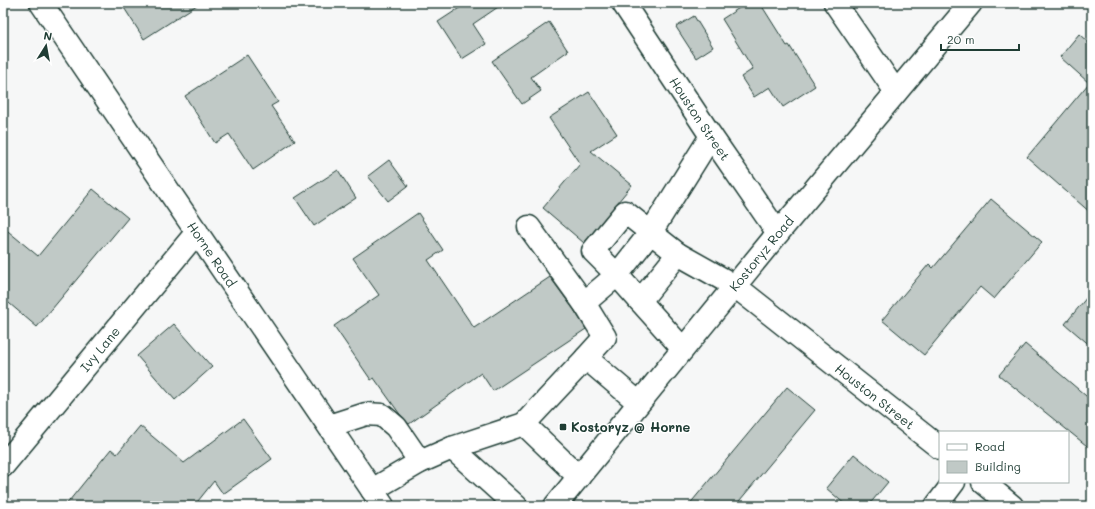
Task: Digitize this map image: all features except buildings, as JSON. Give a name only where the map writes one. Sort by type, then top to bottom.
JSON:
[{"type":"main road","name":"Horne Road","points":[[42,3],[378,498]]},
{"type":"main road","name":"Houston Street","points":[[623,3],[711,136],[778,233]]},
{"type":"main road","points":[[835,3],[896,92]]},
{"type":"main road","name":"Kostoryz Road","points":[[555,506],[778,233],[971,3]]},
{"type":"main road","points":[[584,303],[617,275],[651,232],[711,136]]},
{"type":"main road","name":"Houston Street","points":[[617,275],[592,251],[626,212],[678,254],[736,286],[939,447]]},
{"type":"main road","points":[[378,498],[420,462],[452,448],[524,424],[605,337],[584,303],[529,227]]},
{"type":"main road","name":"Ivy Lane","points":[[3,466],[197,232]]},
{"type":"main road","points":[[640,301],[678,254]]},
{"type":"main road","points":[[617,275],[683,350]]},
{"type":"main road","points":[[586,358],[640,403]]},
{"type":"main road","points":[[329,426],[366,414],[382,415],[396,426],[420,462]]},
{"type":"main road","points":[[524,424],[579,477]]},
{"type":"main road","points":[[452,448],[516,506]]},
{"type":"main road","points":[[936,506],[953,483]]},
{"type":"main road","points":[[984,483],[1012,506]]},
{"type":"place","name":"Kostoryz @ Horne","points":[[563,427]]}]
